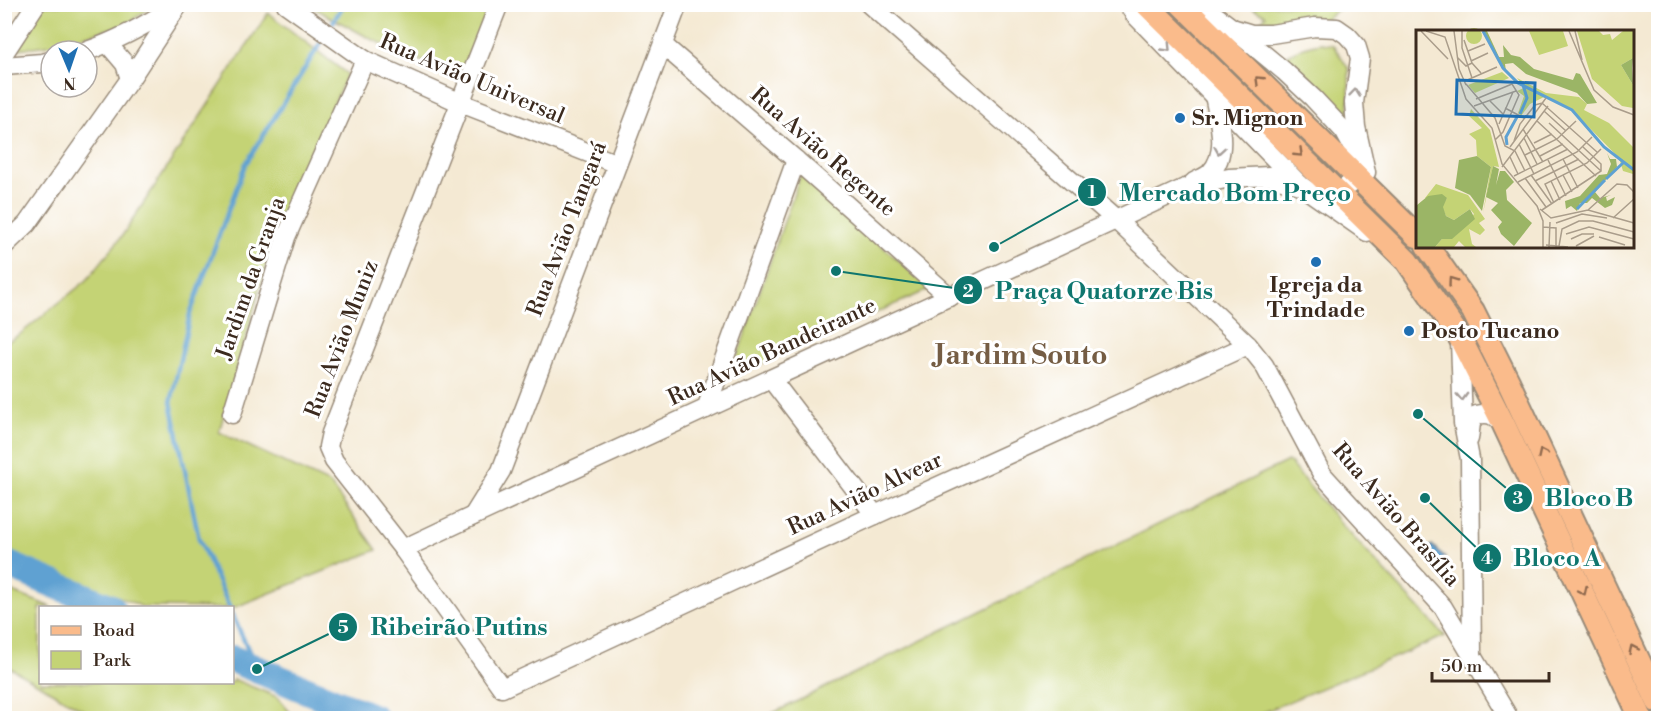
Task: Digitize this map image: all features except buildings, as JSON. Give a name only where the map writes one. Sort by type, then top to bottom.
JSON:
[{"type":"main road","points":[[1146,4],[1191,61],[1332,197],[1407,261],[1460,339],[1504,425],[1641,718]]},
{"type":"main road","points":[[1181,4],[1223,33],[1363,174],[1390,209],[1416,235]]},
{"type":"main road","points":[[1428,248],[1473,311],[1659,702]]},
{"type":"street","points":[[4,53],[36,4]]},
{"type":"street","points":[[99,47],[135,32],[179,4]]},
{"type":"street","points":[[4,246],[27,224],[130,79],[179,4]]},
{"type":"street","name":"Rua Avião Universal","points":[[286,4],[365,60],[461,103],[617,164]]},
{"type":"street","name":"Rua Avião Muniz","points":[[499,4],[331,433],[328,447],[334,461],[403,549],[502,688]]},
{"type":"street","name":"Rua Avião Tangará","points":[[473,516],[501,471],[678,4]]},
{"type":"street","name":"Rua Avião Brasília","points":[[869,4],[1116,220],[1248,345],[1264,365],[1322,474],[1443,607],[1505,717]]},
{"type":"street","points":[[1128,4],[1135,15],[1191,61],[1214,95],[1300,185],[1332,197],[1363,174],[1354,103],[1360,58],[1356,45],[1337,28],[1315,27],[1271,34],[1223,33],[1191,61]]},
{"type":"street","points":[[1200,4],[1223,33]]},
{"type":"street","points":[[108,44],[125,64],[130,79]]},
{"type":"street","name":"Rua Avião Regente","points":[[663,45],[950,297]]},
{"type":"street","name":"Jardim da Granja","points":[[232,414],[286,237],[365,60]]},
{"type":"street","points":[[4,66],[39,63]]},
{"type":"street","points":[[1185,188],[1210,172],[1217,161],[1221,134],[1214,95]]},
{"type":"street","points":[[706,409],[796,160]]},
{"type":"street","name":"Rua Avião Bandeirante","points":[[403,549],[1185,188],[1230,178],[1269,176],[1300,185]]},
{"type":"street","points":[[1460,339],[1463,423],[1470,459]]},
{"type":"street","name":"Rua Avião Alvear","points":[[502,688],[1248,345]]},
{"type":"street","points":[[771,379],[875,515]]},
{"type":"street","points":[[1472,657],[1471,423],[1476,415],[1486,413],[1493,415],[1504,425]]},
{"type":"street","points":[[501,471],[523,493]]},
{"type":"green space","points":[[43,5],[154,5],[127,24],[73,39],[39,39],[39,46],[11,50]]},
{"type":"green space","points":[[308,5],[490,5],[461,78],[371,39]]},
{"type":"green space","points":[[1247,5],[1344,5],[1315,27],[1253,31],[1266,15]]},
{"type":"green space","points":[[268,13],[347,74],[273,242],[219,432],[330,484],[377,550],[234,608],[141,606],[5,550],[5,343],[19,335],[87,280],[122,236]]},
{"type":"green space","points":[[1320,43],[1333,45],[1349,69],[1349,126],[1283,58],[1301,48]]},
{"type":"green space","points":[[801,173],[930,289],[730,377]]},
{"type":"green space","points":[[1288,461],[1341,524],[1445,636],[1250,718],[763,718]]},
{"type":"green space","points":[[5,589],[48,606],[39,606],[39,684],[234,684],[234,679],[277,697],[295,718],[97,718],[5,665]]},
{"type":"water","points":[[1432,545],[1445,558],[1438,563],[1426,551]]},
{"type":"waterway","points":[[333,22],[344,4]]},
{"type":"waterway","points":[[229,606],[199,539],[171,402],[190,314],[245,165],[320,44]]},
{"type":"waterway","points":[[4,563],[106,606]]},
{"type":"waterway","points":[[234,618],[257,669]]},
{"type":"waterway","points":[[234,660],[374,718]]},
{"type":"place","name":"Sr. Mignon","points":[[1180,118]]},
{"type":"place","name":"Mercado Bom Preço","points":[[994,247]]},
{"type":"place","name":"Igreja da Trindade","points":[[1316,262]]},
{"type":"place","name":"Praça Quatorze Bis","points":[[836,271]]},
{"type":"place","name":"Posto Tucano","points":[[1409,331]]},
{"type":"place","name":"Bloco B","points":[[1418,414]]},
{"type":"place","name":"Bloco A","points":[[1425,498]]},
{"type":"place","name":"Ribeirão Putins","points":[[257,669]]},
{"type":"district","name":"Jardim Souto","points":[[1021,355]]}]
